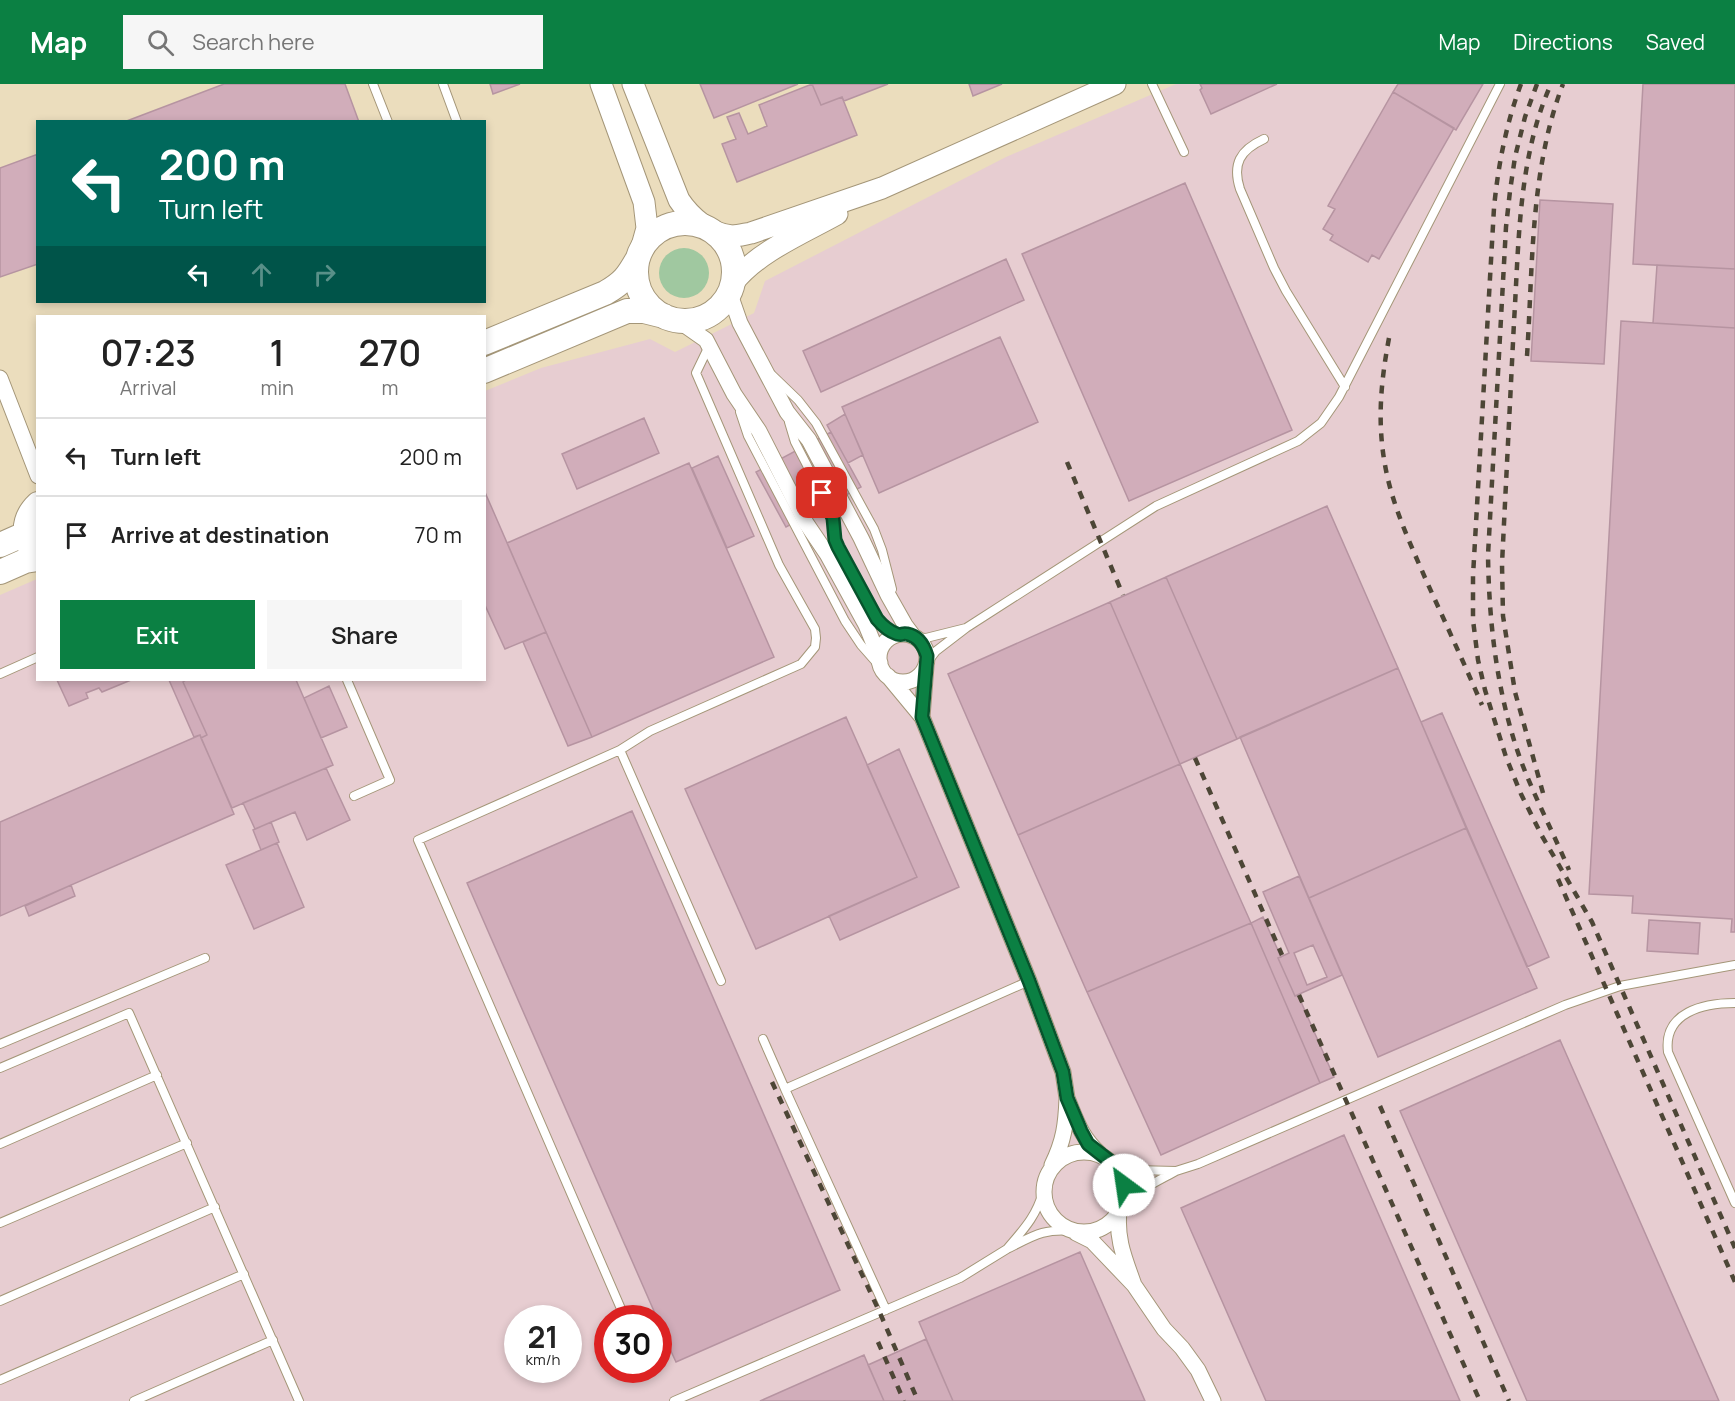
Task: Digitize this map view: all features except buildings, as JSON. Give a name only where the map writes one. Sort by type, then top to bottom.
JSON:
[{"type":"main road","points":[[486,342],[605,293],[622,283],[631,272],[644,245],[655,233],[669,225],[685,222],[701,225],[715,232],[726,244],[733,259],[735,275],[731,291],[722,305],[709,315],[694,321],[678,321],[644,311],[627,311],[486,369]]},
{"type":"main road","points":[[640,253],[637,260],[636,277],[640,292],[649,306],[664,316]]},
{"type":"main road","points":[[36,507],[25,525],[27,543],[36,556]]},
{"type":"main road","points":[[0,545],[25,534]]},
{"type":"main road","points":[[0,572],[36,558]]},
{"type":"street","points":[[601,84],[644,202],[646,228],[640,253]]},
{"type":"street","points":[[633,84],[679,200],[688,213],[708,229],[734,236],[751,233],[882,188],[1114,84]]},
{"type":"street","points":[[882,188],[760,257],[742,270],[733,283],[732,300],[740,323],[762,366],[787,412],[809,440],[861,538],[906,635],[924,648],[927,656],[922,717]]},
{"type":"street","points":[[664,316],[706,340],[734,394],[759,431],[806,523],[827,554],[866,626],[884,670],[922,717],[1029,981],[1063,1072],[1067,1098],[1065,1130],[1060,1149],[1045,1180],[1043,1192],[1045,1205],[1061,1226],[1092,1241],[1134,1285],[1164,1329],[1198,1370],[1213,1401]]},
{"type":"street","points":[[0,378],[36,471]]},
{"type":"street","points":[[906,635],[892,637],[885,642],[879,655],[884,670],[895,680],[910,680],[917,677],[926,664]]},
{"type":"street","points":[[1067,1098],[1088,1144],[1119,1172],[1124,1185],[1124,1198],[1111,1222],[1100,1229],[1087,1232],[1074,1231]]},
{"type":"street","points":[[1051,1167],[1061,1158],[1074,1152],[1087,1151],[1106,1158]]},
{"type":"street","points":[[1119,1211],[1119,1244],[1134,1285]]},
{"type":"lane","points":[[373,84],[387,120]]},
{"type":"lane","points":[[443,84],[456,120]]},
{"type":"lane","points":[[1152,84],[1184,152]]},
{"type":"lane","points":[[926,664],[936,651],[966,628],[1156,506],[1298,441],[1321,423],[1345,387],[1500,84]]},
{"type":"lane","points":[[1264,139],[1246,150],[1240,158],[1236,176],[1240,189],[1286,291],[1345,387]]},
{"type":"lane","points":[[619,1305],[418,840],[620,750],[650,731],[790,670],[801,664],[815,647],[815,629],[779,565],[696,373],[709,346]]},
{"type":"lane","points":[[762,366],[798,400],[816,423],[874,529],[882,550],[898,614]]},
{"type":"lane","points":[[787,412],[795,442],[833,518],[838,547],[877,619],[883,626],[906,635],[926,638],[966,628]]},
{"type":"lane","points":[[0,674],[36,658]]},
{"type":"lane","points":[[347,681],[390,780],[354,796]]},
{"type":"lane","points":[[620,750],[722,981]]},
{"type":"lane","points":[[0,1044],[205,958]]},
{"type":"lane","points":[[1119,1211],[1137,1192],[1176,1171],[1198,1164],[1586,997],[1620,986],[1735,965]]},
{"type":"lane","points":[[785,1089],[1029,981]]},
{"type":"lane","points":[[1735,1003],[1702,1006],[1686,1013],[1673,1026],[1667,1043],[1668,1052],[1735,1203]]},
{"type":"lane","points":[[0,1068],[129,1013],[299,1401]]},
{"type":"lane","points":[[762,1039],[886,1310]]},
{"type":"lane","points":[[0,1144],[157,1074]]},
{"type":"lane","points":[[0,1223],[187,1143]]},
{"type":"lane","points":[[1106,1158],[1134,1170],[1176,1171]]},
{"type":"lane","points":[[1007,1249],[1032,1219],[1043,1192]]},
{"type":"lane","points":[[0,1301],[214,1207]]},
{"type":"lane","points":[[674,1401],[960,1278],[1007,1249],[1042,1232],[1074,1231]]},
{"type":"lane","points":[[0,1380],[244,1274]]},
{"type":"lane","points":[[134,1401],[273,1340]]},
{"type":"shaded area","points":[[1176,84],[1735,84],[1735,1401],[0,1401],[0,595],[36,579],[36,681],[486,681],[486,391],[541,368],[650,339],[675,352],[754,313],[765,281],[1006,157]]},
{"type":"green space","points":[[684,248],[693,250],[704,259],[709,273],[707,282],[698,293],[684,298],[675,296],[664,287],[659,273],[661,264],[670,253]]},
{"type":"railway","points":[[1521,84],[1503,145],[1494,208],[1473,576],[1473,620],[1478,660],[1506,757],[1521,794],[1542,836],[1592,922],[1735,1248]]},
{"type":"railway","points":[[1537,84],[1525,117],[1515,157],[1506,227],[1488,555],[1489,581],[1496,659],[1506,711],[1526,775],[1569,870]]},
{"type":"railway","points":[[1543,793],[1515,692],[1503,616],[1502,564],[1522,201],[1532,141],[1551,84]]},
{"type":"railway","points":[[1527,356],[1532,253],[1539,184],[1544,150],[1563,84]]},
{"type":"railway","points":[[1389,338],[1382,385],[1381,417],[1388,480],[1408,538],[1482,705]]},
{"type":"railway","points":[[1067,462],[1123,595]]},
{"type":"railway","points":[[1195,758],[1282,955]]},
{"type":"railway","points":[[1558,879],[1735,1282]]},
{"type":"railway","points":[[1299,995],[1480,1401]]},
{"type":"railway","points":[[772,1082],[880,1313],[918,1401]]},
{"type":"railway","points":[[1380,1106],[1509,1401]]},
{"type":"railway","points":[[878,1342],[904,1401]]},
{"type":"route","points":[[822,493],[833,518],[838,547],[877,619],[891,631],[914,636],[924,648],[927,656],[922,717],[1029,981],[1063,1072],[1067,1098],[1081,1131],[1088,1144],[1111,1162],[1119,1172],[1124,1185]]}]
